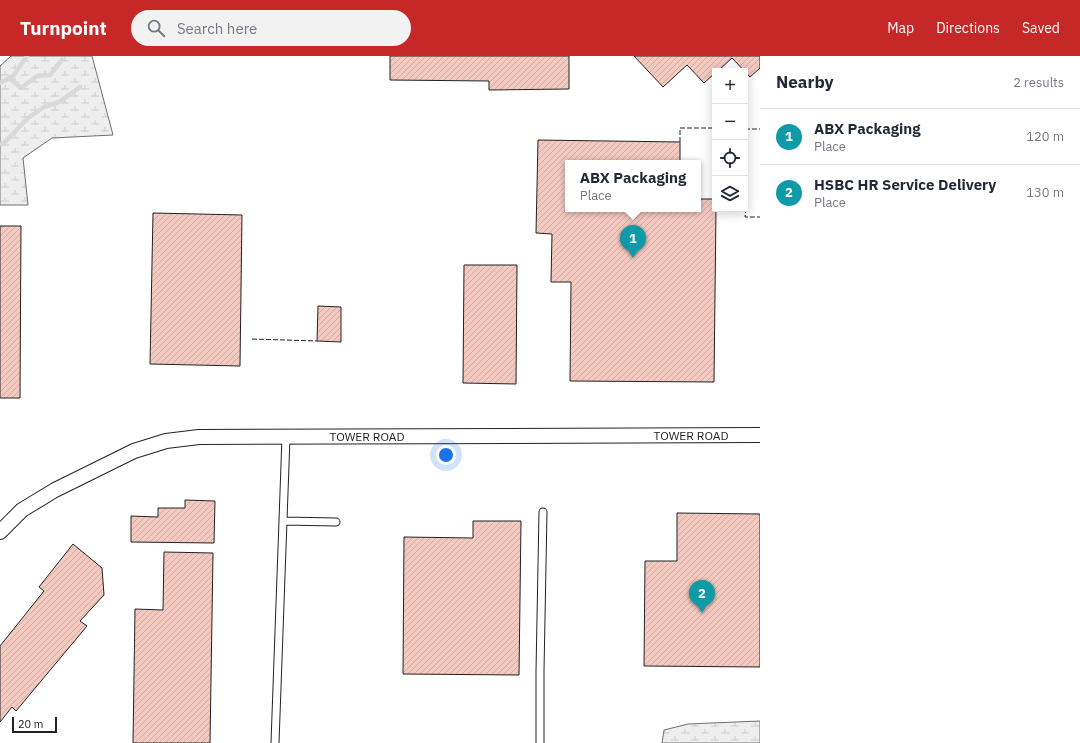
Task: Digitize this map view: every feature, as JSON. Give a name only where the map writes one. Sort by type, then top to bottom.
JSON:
[{"type":"street","name":"TOWER ROAD","points":[[0,532],[22,510],[55,490],[134,451],[166,441],[199,437],[760,435]]},
{"type":"lane","points":[[275,743],[286,437]]},
{"type":"lane","points":[[540,743],[543,512]]},
{"type":"lane","points":[[284,522],[336,522]]},
{"type":"green space","points":[[11,56],[92,56],[113,135],[52,138],[23,158],[28,205],[0,205],[0,66]]},
{"type":"green space","points":[[760,721],[760,743],[662,743],[664,730],[688,724]]},
{"type":"building","points":[[390,56],[569,56],[569,89],[489,90],[489,81],[390,80]]},
{"type":"building","points":[[634,56],[760,56],[760,68],[750,77],[748,75],[748,68],[741,68],[732,58],[721,68],[712,68],[712,76],[704,83],[687,65],[663,87]]},
{"type":"building","points":[[538,140],[680,142],[680,160],[565,160],[565,212],[701,212],[701,199],[712,199],[712,212],[716,212],[714,382],[570,381],[571,282],[551,282],[552,234],[536,233]]},
{"type":"building","points":[[153,213],[242,215],[240,366],[150,364]]},
{"type":"building","points":[[0,226],[21,226],[20,398],[0,398]]},
{"type":"building","points":[[464,265],[517,265],[516,384],[463,383]]},
{"type":"building","points":[[318,306],[341,307],[341,342],[317,341]]},
{"type":"building","points":[[185,500],[215,501],[214,543],[131,542],[131,516],[158,517],[158,508],[185,508]]},
{"type":"building","points":[[677,513],[760,514],[760,667],[644,666],[645,561],[677,561]]},
{"type":"building","points":[[473,521],[521,521],[519,675],[403,674],[404,537],[473,538]]},
{"type":"building","points":[[73,544],[102,568],[104,595],[80,621],[87,626],[16,711],[12,707],[0,722],[0,646],[44,591],[39,587]]},
{"type":"building","points":[[164,552],[213,553],[210,743],[133,743],[135,609],[163,610]]},
{"type":"waterway","points":[[0,83],[13,76],[27,56]]},
{"type":"waterway","points":[[9,78],[21,88],[37,76],[50,75],[62,60]]},
{"type":"waterway","points":[[0,144],[4,143],[28,118],[44,107],[59,102],[80,87]]},
{"type":"fence","points":[[680,142],[680,128],[712,128]]},
{"type":"fence","points":[[748,129],[760,129]]},
{"type":"fence","points":[[746,212],[745,217],[760,217]]},
{"type":"fence","points":[[252,339],[317,341]]},
{"type":"place","name":"ABX Packaging","points":[[633,258]]},
{"type":"place","name":"HSBC HR Service Delivery","points":[[702,613]]}]
